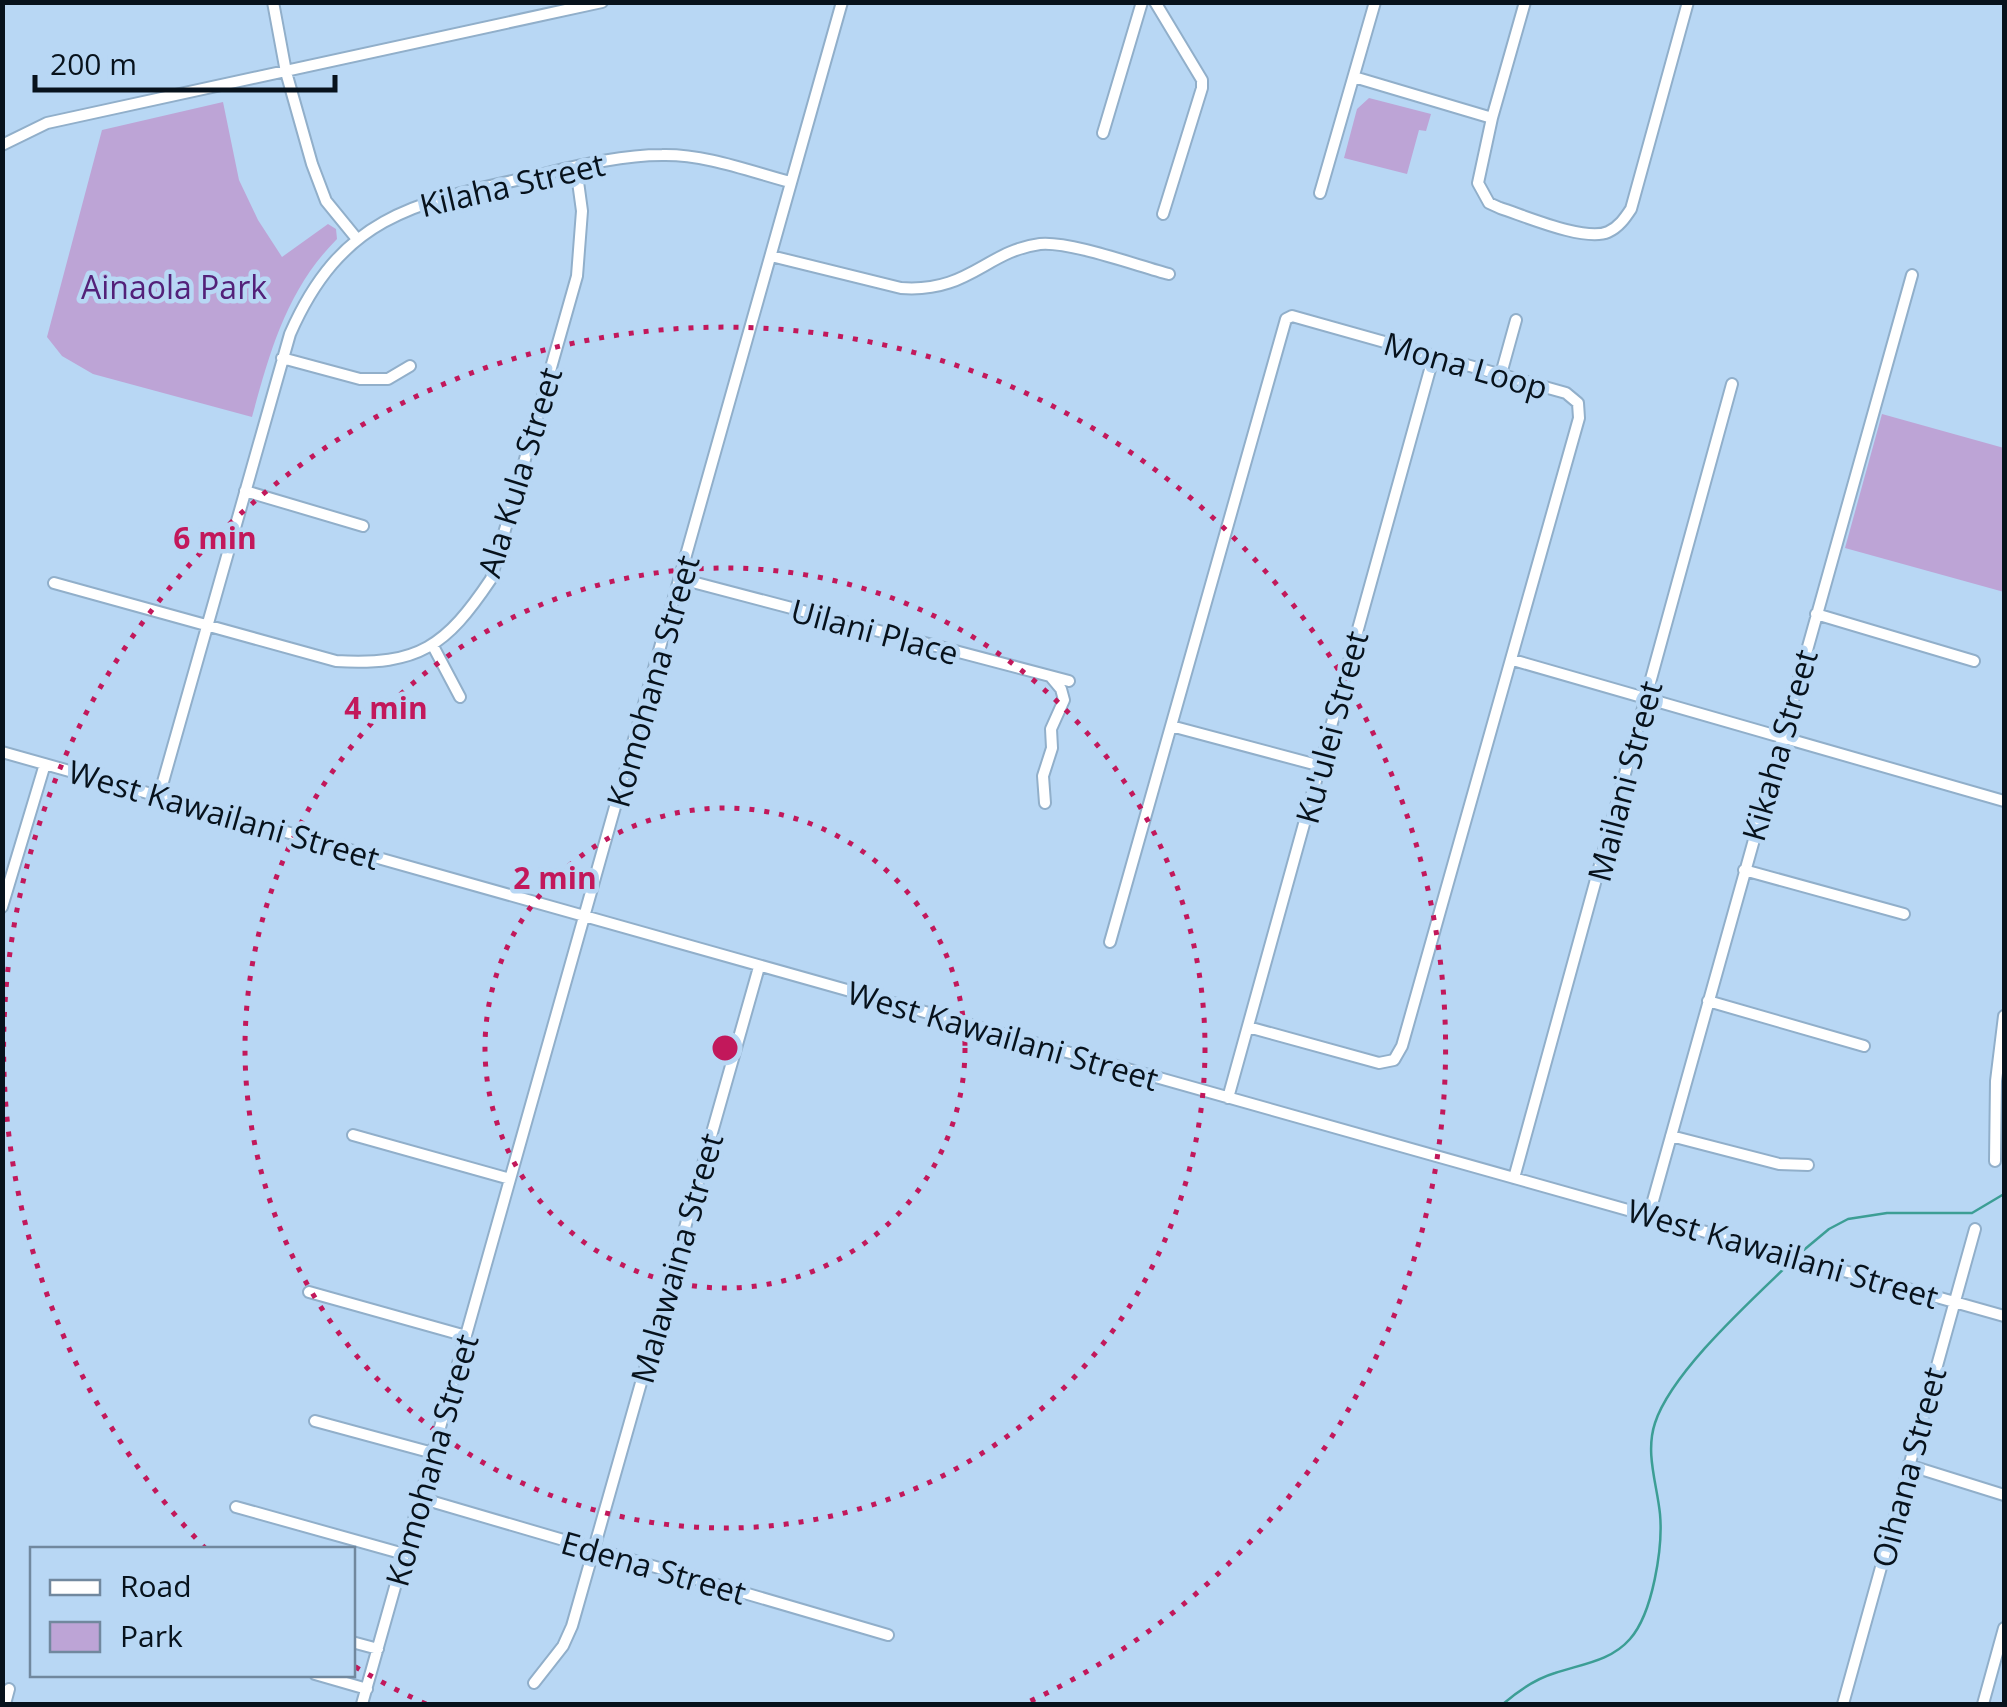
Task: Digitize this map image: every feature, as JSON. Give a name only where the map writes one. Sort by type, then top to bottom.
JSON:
[{"type":"street","points":[[273,2],[286,72],[326,201],[357,239]]},
{"type":"street","points":[[2,145],[47,123],[602,2]]},
{"type":"street","name":"Komohana Street","points":[[362,1704],[842,2]]},
{"type":"street","points":[[1103,133],[1142,2]]},
{"type":"street","points":[[1155,2],[1202,80],[1163,214]]},
{"type":"street","points":[[1320,193],[1375,2]]},
{"type":"street","points":[[1525,2],[1478,183],[1489,202],[1590,236],[1622,223],[1631,209],[1688,2]]},
{"type":"street","points":[[1354,77],[1492,118]]},
{"type":"street","name":"Kilaha Street","points":[[159,796],[282,358],[306,298],[328,266],[393,214],[436,197],[576,166],[664,154],[708,160],[790,182]]},
{"type":"street","name":"Ala Kula Street","points":[[54,583],[336,661],[374,663],[433,646],[463,620],[491,579],[576,276],[582,211],[576,166]]},
{"type":"street","points":[[771,256],[919,289],[952,284],[1018,251],[1042,244],[1169,274]]},
{"type":"street","name":"Kikaha Street","points":[[1649,1215],[1912,274]]},
{"type":"street","name":"Mona Loop","points":[[1110,942],[1286,319],[1292,316],[1566,393],[1578,403],[1579,418],[1402,1046],[1394,1060],[1379,1064],[1248,1027]]},
{"type":"street","points":[[1501,374],[1516,320]]},
{"type":"street","name":"Ku'ulei Street","points":[[1228,1098],[1434,355]]},
{"type":"street","points":[[282,358],[360,379],[388,379],[410,366]]},
{"type":"street","name":"Mailani Street","points":[[1514,1178],[1732,384]]},
{"type":"street","points":[[245,492],[363,526]]},
{"type":"street","name":"Uilani Place","points":[[681,578],[1069,681]]},
{"type":"street","points":[[1816,614],[1974,662]]},
{"type":"street","points":[[433,646],[460,698]]},
{"type":"street","points":[[1512,660],[2004,801]]},
{"type":"street","points":[[1046,803],[1043,776],[1052,748],[1051,729],[1064,700],[1050,676]]},
{"type":"street","points":[[1170,726],[1321,766]]},
{"type":"street","name":"West Kawailani Street","points":[[2,752],[2004,1316]]},
{"type":"street","points":[[2,907],[45,764]]},
{"type":"street","points":[[1744,870],[1904,914]]},
{"type":"street","name":"Malawaina Street","points":[[534,1683],[563,1646],[572,1626],[759,967]]},
{"type":"street","points":[[1708,1001],[1864,1046]]},
{"type":"street","points":[[1995,1161],[1996,1081],[2004,1016]]},
{"type":"street","points":[[353,1135],[510,1179]]},
{"type":"street","points":[[1670,1136],[1779,1164],[1808,1165]]},
{"type":"street","name":"Oihana Street","points":[[1842,1704],[1976,1230]]},
{"type":"street","points":[[308,1292],[466,1336]]},
{"type":"street","points":[[315,1421],[432,1453]]},
{"type":"street","points":[[1908,1465],[2004,1495]]},
{"type":"street","name":"Edena Street","points":[[420,1498],[888,1635]]},
{"type":"street","points":[[236,1507],[404,1554]]},
{"type":"street","points":[[1983,1704],[2004,1628]]},
{"type":"street","points":[[355,1643],[378,1648]]},
{"type":"street","points":[[325,1677],[367,1689]]},
{"type":"street","points":[[5,1704],[9,1690]]},
{"type":"green space","points":[[1369,98],[1431,114],[1426,131],[1419,130],[1407,174],[1344,158],[1357,109]]},
{"type":"green space","name":"Ainaola Park","points":[[223,102],[239,180],[282,257],[328,224],[336,229],[337,239],[305,279],[282,322],[252,417],[93,374],[62,356],[47,337],[102,130]]},
{"type":"green space","points":[[1882,414],[2004,448],[2004,592],[1845,548]]},
{"type":"waterway","points":[[1799,1254],[1848,1219],[1887,1213],[1972,1213],[2004,1194]]},
{"type":"waterway","points":[[1503,1704],[1541,1679],[1614,1652],[1638,1628],[1655,1579],[1660,1544],[1660,1514],[1651,1457],[1655,1423],[1678,1381],[1696,1359],[1793,1260]]}]
